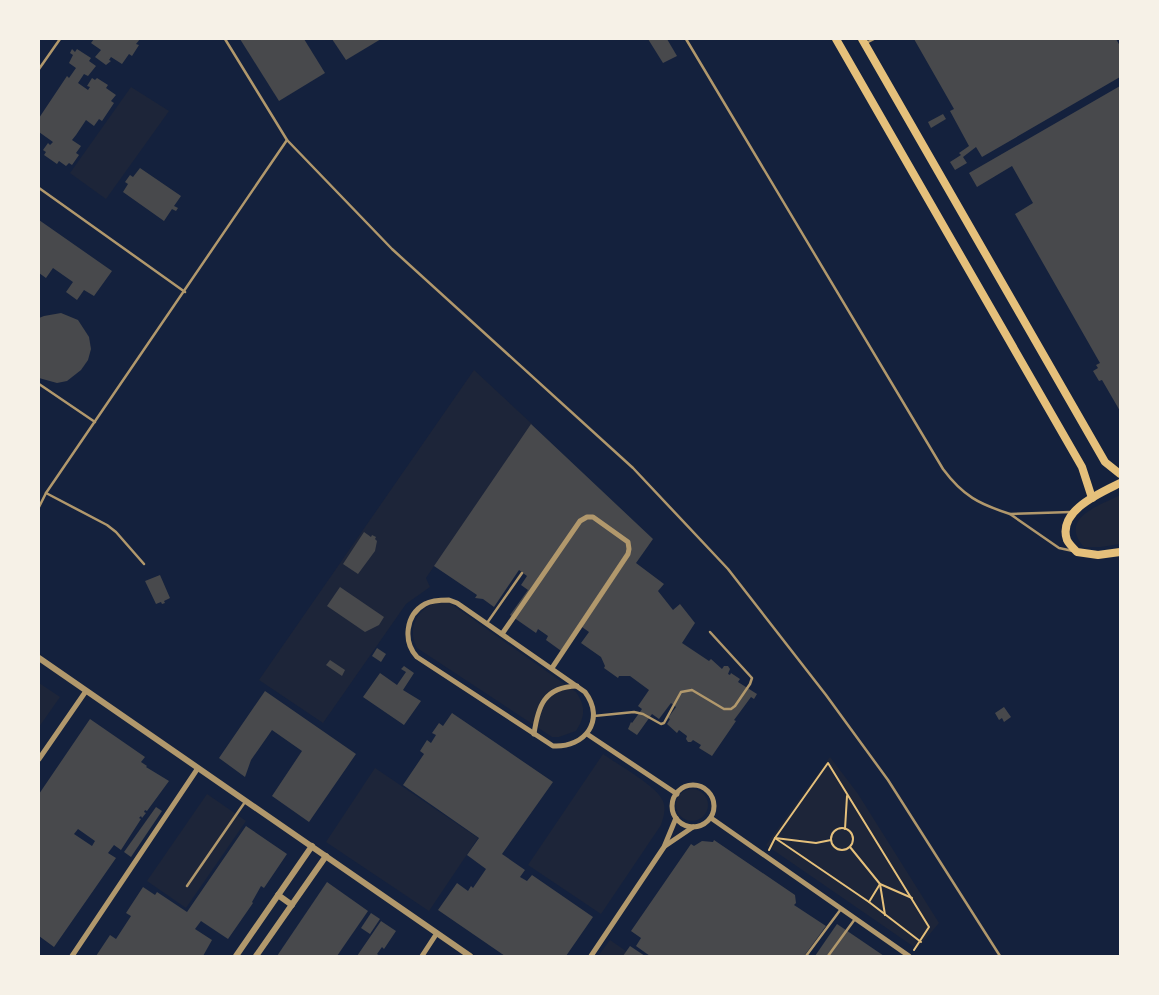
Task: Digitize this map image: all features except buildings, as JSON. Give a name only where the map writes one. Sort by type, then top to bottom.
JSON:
[{"type":"main road","points":[[836,39],[1082,467],[1092,498]]},
{"type":"main road","points":[[863,41],[1105,462],[1120,474]]},
{"type":"main road","points":[[1120,483],[1092,498],[1075,511],[1068,518],[1065,530],[1067,542],[1077,552],[1098,555],[1120,552]]},
{"type":"street","points":[[502,634],[580,521],[587,517],[593,517],[628,542],[630,549],[552,668]]},
{"type":"street","points":[[449,600],[457,602],[502,634],[578,686],[589,698],[592,717],[587,734],[572,744],[562,747],[552,746],[417,657],[411,650],[408,642],[410,622],[414,614],[424,604],[433,601],[449,600]]},
{"type":"street","points":[[39,658],[470,956]]},
{"type":"street","points":[[534,734],[538,709],[546,699],[556,691],[578,686]]},
{"type":"street","points":[[39,759],[86,691]]},
{"type":"street","points":[[587,734],[677,794]]},
{"type":"street","points":[[72,956],[198,768]]},
{"type":"street","points":[[664,847],[693,827],[706,823],[711,818],[714,812],[713,798],[708,792],[696,785],[682,789],[677,794],[672,806],[676,818],[686,826],[693,827]]},
{"type":"street","points":[[594,955],[664,847],[676,818]]},
{"type":"street","points":[[711,818],[909,956]]},
{"type":"street","points":[[236,956],[312,846]]},
{"type":"street","points":[[256,956],[326,856]]},
{"type":"street","points":[[278,895],[292,905]]},
{"type":"street","points":[[422,956],[437,933]]},
{"type":"lane","points":[[39,69],[60,39]]},
{"type":"lane","points":[[225,39],[287,140],[392,249],[633,468],[728,569],[826,695],[888,780],[1000,956]]},
{"type":"lane","points":[[686,39],[943,469],[952,481],[972,499],[983,505],[1010,514],[1059,548],[1077,552]]},
{"type":"lane","points":[[863,41],[874,39]]},
{"type":"lane","points":[[39,505],[287,140]]},
{"type":"lane","points":[[39,188],[185,292]]},
{"type":"lane","points":[[39,384],[95,422]]},
{"type":"lane","points":[[46,493],[107,525],[116,532],[144,564]]},
{"type":"lane","points":[[1010,514],[1075,511]]},
{"type":"lane","points":[[487,624],[522,573]]},
{"type":"lane","points":[[592,717],[634,712],[643,714],[661,724],[664,723],[681,692],[686,690],[692,690],[724,708],[730,709],[735,706],[752,678],[750,673],[710,632]]},
{"type":"lane","points":[[187,886],[246,801]]},
{"type":"lane","points":[[806,956],[841,909]]},
{"type":"lane","points":[[828,956],[855,919]]},
{"type":"path","points":[[766,856],[775,838],[828,764],[929,927],[921,942],[909,956]]},
{"type":"path","points":[[845,829],[848,795]]},
{"type":"path","points":[[845,829],[852,834],[850,847],[841,850],[833,845],[831,840],[835,831],[845,829]]},
{"type":"path","points":[[775,838],[816,843],[831,840]]},
{"type":"path","points":[[775,838],[869,902],[921,942]]},
{"type":"path","points":[[850,847],[880,884],[912,898]]},
{"type":"path","points":[[869,902],[880,884]]},
{"type":"path","points":[[880,884],[885,915]]},
{"type":"shaded area","points":[[131,87],[169,111],[106,199],[70,173]]},
{"type":"shaded area","points":[[474,370],[532,424],[426,578],[430,587],[406,604],[323,723],[259,680]]},
{"type":"shaded area","points":[[1120,495],[1120,544],[1084,547],[1077,537],[1076,528],[1078,521],[1084,514]]},
{"type":"shaded area","points":[[439,602],[450,603],[576,692],[583,707],[583,716],[576,731],[559,737],[552,737],[417,648],[413,633],[416,619],[425,608]]},
{"type":"shaded area","points":[[39,683],[60,697],[39,727]]},
{"type":"shaded area","points":[[603,754],[636,776],[659,795],[664,804],[664,816],[661,825],[601,914],[528,865]]},
{"type":"shaded area","points":[[830,757],[858,794],[939,923],[917,949],[766,845]]},
{"type":"shaded area","points":[[375,768],[478,838],[429,911],[326,842]]},
{"type":"shaded area","points":[[692,789],[698,790],[703,794],[707,799],[707,811],[703,816],[698,820],[692,821],[686,820],[681,816],[677,811],[676,805],[677,799],[681,794],[686,790]]},
{"type":"shaded area","points":[[207,794],[246,821],[186,908],[147,881]]},
{"type":"shaded area","points":[[610,940],[633,956],[598,956]]}]
